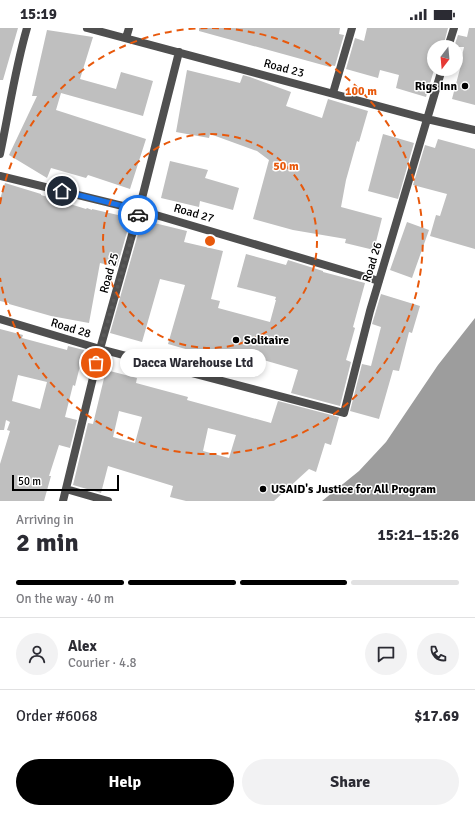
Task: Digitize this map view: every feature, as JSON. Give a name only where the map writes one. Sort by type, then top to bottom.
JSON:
[{"type":"street","points":[[0,154],[27,28]]},
{"type":"street","name":"Road 23","points":[[87,28],[427,119],[475,130]]},
{"type":"street","points":[[126,38],[128,28]]},
{"type":"street","points":[[333,94],[352,28]]},
{"type":"street","points":[[450,40],[454,28]]},
{"type":"street","name":"Road 25","points":[[63,501],[100,349],[139,210],[179,52]]},
{"type":"street","name":"Road 26","points":[[344,413],[378,281],[440,76]]},
{"type":"street","name":"Road 27","points":[[0,176],[139,210],[378,281]]},
{"type":"street","name":"Road 28","points":[[0,319],[100,349],[344,413]]},
{"type":"street","points":[[66,489],[108,501]]},
{"type":"shaded area","points":[[475,318],[475,501],[322,501],[359,471],[386,442],[438,365]]},
{"type":"building","points":[[0,28],[18,28],[3,80],[0,80]]},
{"type":"building","points":[[199,28],[340,28],[339,34],[344,35],[335,66],[330,65],[330,67],[199,31]]},
{"type":"building","points":[[367,28],[448,28],[445,40],[427,40],[427,76],[432,76],[426,97],[396,88],[399,75],[380,70],[378,78],[346,69],[355,38],[364,41]]},
{"type":"building","points":[[469,28],[475,28],[475,105],[452,99],[458,76],[463,76],[463,40],[456,40],[458,35],[467,37]]},
{"type":"building","points":[[47,30],[93,37],[80,79],[116,89],[121,72],[153,81],[143,116],[61,93],[56,110],[146,139],[130,189],[88,175],[86,178],[51,168],[47,178],[9,155],[37,96],[32,96]]},
{"type":"building","points":[[187,70],[240,83],[243,75],[250,77],[291,92],[286,106],[322,118],[328,99],[368,111],[359,142],[357,141],[346,180],[341,207],[382,218],[374,250],[345,243],[346,239],[293,230],[253,219],[269,160],[257,151],[210,134],[209,138],[176,132]]},
{"type":"building","points":[[383,134],[414,143],[398,199],[368,191]]},
{"type":"building","points":[[438,139],[475,149],[475,249],[430,236],[436,215],[440,216],[447,194],[413,185],[425,145],[435,148]]},
{"type":"building","points":[[170,161],[208,170],[205,178],[239,188],[233,210],[200,201],[199,207],[161,198]]},
{"type":"building","points":[[5,183],[86,209],[131,218],[117,267],[100,263],[89,323],[51,316],[0,301],[0,199]]},
{"type":"building","points":[[142,220],[187,231],[184,242],[223,251],[211,299],[220,301],[218,308],[270,322],[276,297],[237,287],[246,254],[286,265],[288,260],[323,272],[365,283],[346,360],[351,362],[340,406],[291,393],[298,370],[253,357],[250,370],[210,359],[210,356],[168,344],[185,285],[160,279],[142,342],[110,333]]},
{"type":"building","points":[[407,222],[429,230],[412,278],[390,270]]},
{"type":"building","points":[[381,294],[420,306],[412,333],[409,332],[399,371],[393,370],[379,419],[350,411],[362,364],[371,366],[381,327],[372,324]]},
{"type":"building","points":[[0,329],[23,335],[22,338],[67,350],[68,346],[84,350],[65,417],[77,420],[70,448],[59,445],[49,476],[51,476],[44,501],[0,501],[0,464],[10,431],[7,430],[10,422],[6,420],[4,430],[0,430]],"holes":[[[18,375],[47,382],[40,409],[12,401]]]},
{"type":"building","points":[[106,370],[137,378],[136,383],[188,397],[187,400],[271,423],[278,401],[339,417],[331,445],[325,443],[316,472],[309,469],[274,501],[186,501],[170,497],[173,486],[108,466],[101,493],[73,485],[88,423],[93,424]],"holes":[[[119,411],[142,417],[135,443],[113,437]],[[208,428],[236,435],[229,458],[203,451]]]},
{"type":"way so far","points":[[96,363],[138,215]]},
{"type":"place","name":"Rigs Inn","points":[[465,86]]},
{"type":"place","name":"Solitaire","points":[[236,340]]},
{"type":"place","name":"Dacca Warehouse Ltd","points":[[96,363]]},
{"type":"place","name":"USAID's Justice for All Program","points":[[263,489]]},
{"type":"route","points":[[62,191],[139,210],[138,215]]}]
